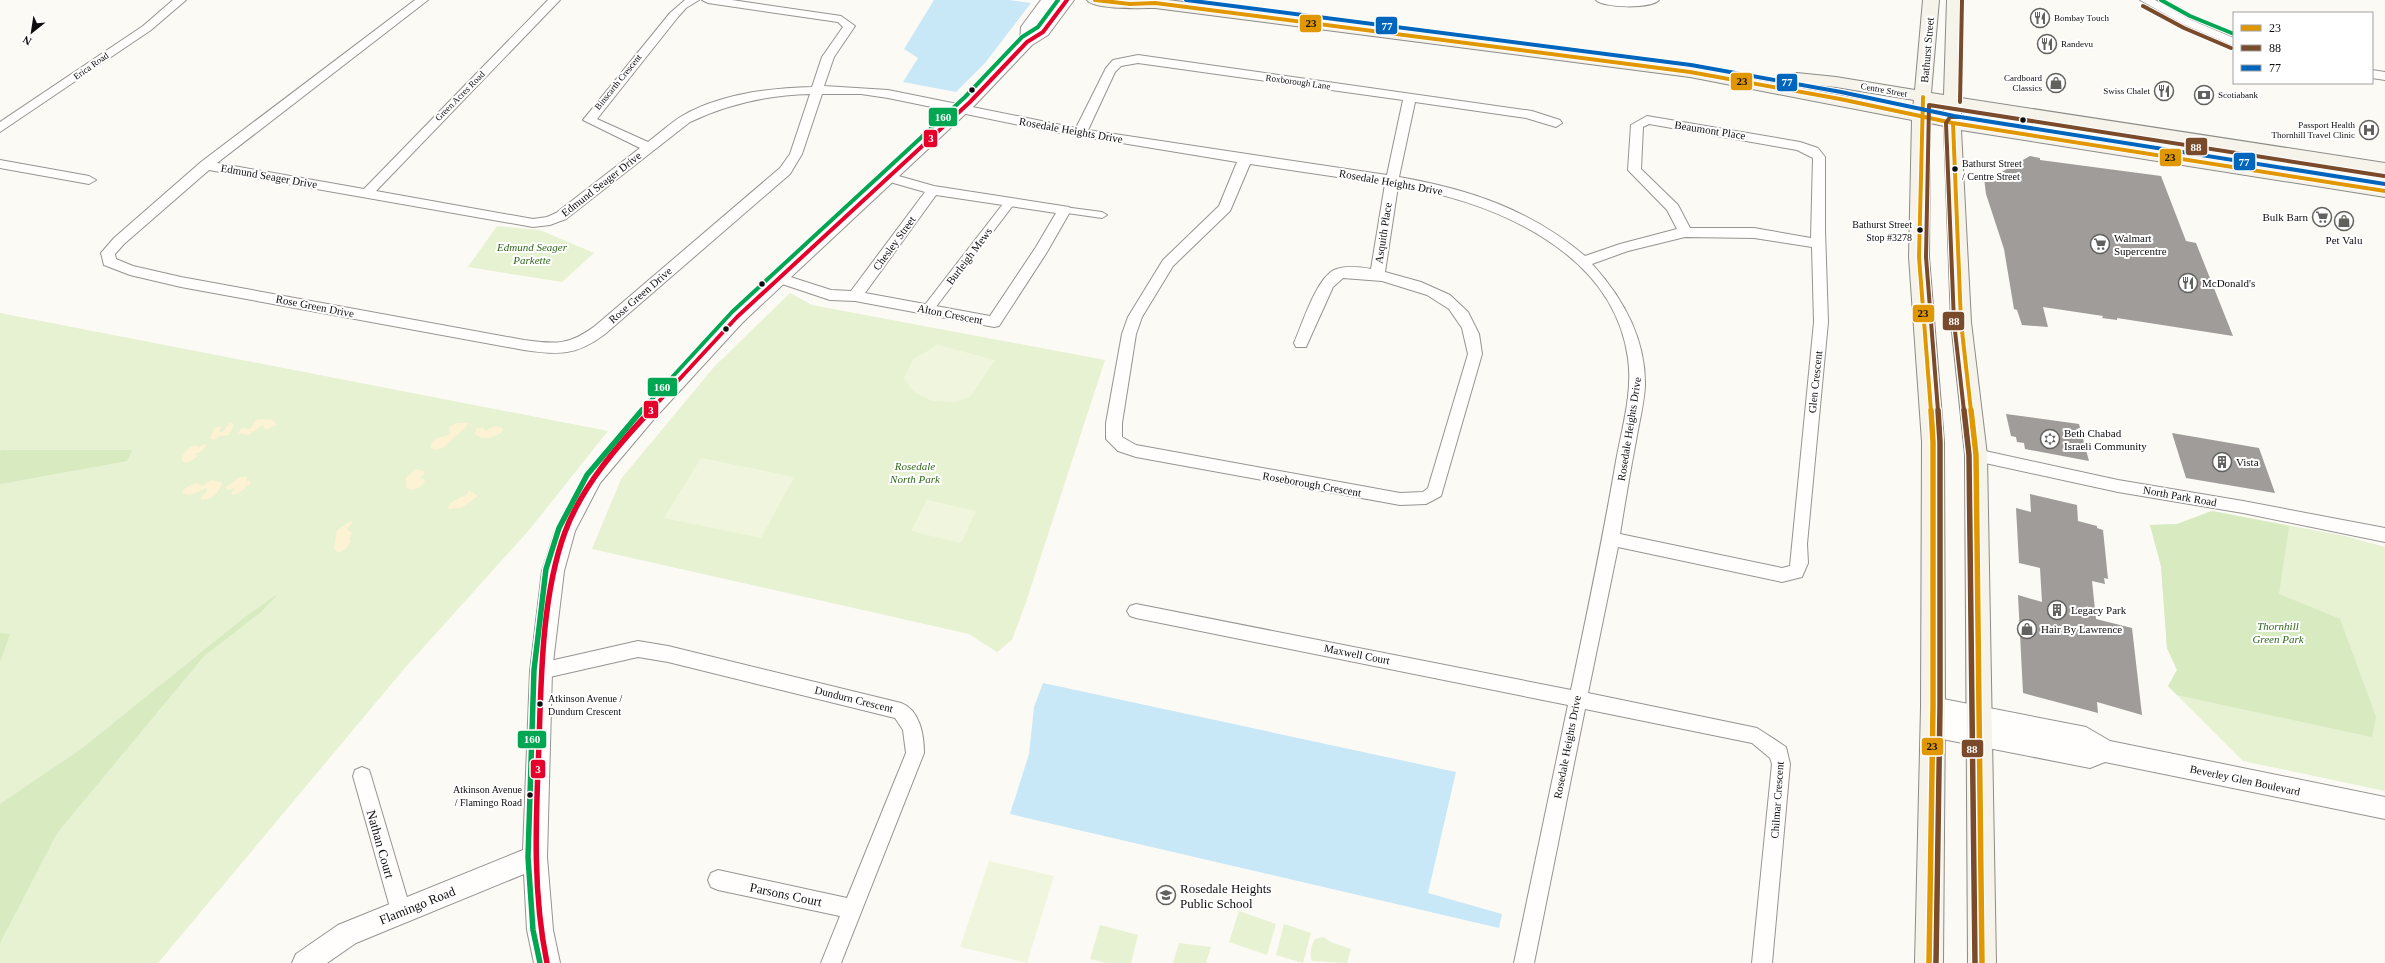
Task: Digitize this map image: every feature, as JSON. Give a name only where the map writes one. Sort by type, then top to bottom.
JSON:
[{"type":"main road","name":"Centre Street","points":[[1095,0],[1130,4],[1151,1],[1690,72],[1898,110],[1921,117],[1953,123],[2385,191]]},
{"type":"main road","name":"Bathurst Street","points":[[1929,963],[1933,717],[1933,442],[1919,257],[1921,117],[1931,0]]},
{"type":"main road","points":[[1955,0],[1953,123],[1961,322],[1976,455],[1982,963]]},
{"type":"main road","name":"Centre Street","points":[[1690,72],[1748,72],[1821,80],[1953,102],[2385,168]]},
{"type":"street","name":"Erica Road","points":[[0,128],[157,21],[180,0]]},
{"type":"street","name":"Rose Green Drive","points":[[422,0],[206,165],[120,241],[108,253],[109,262],[130,270],[181,282],[524,345],[558,349],[574,348],[585,342],[600,330],[770,186],[785,170],[796,154],[816,92]]},
{"type":"street","name":"Green Acres Road","points":[[367,193],[392,165],[554,0]]},
{"type":"street","name":"Binscarth Crescent","points":[[648,147],[589,120],[674,15],[682,6],[693,0]]},
{"type":"street","points":[[708,0],[830,17],[846,22],[849,26],[848,30],[828,57],[816,92]]},
{"type":"street","points":[[1028,42],[1028,27],[1048,0]]},
{"type":"street","points":[[547,963],[540,930],[535,857],[541,672],[552,571],[565,531],[593,478],[647,414],[737,317],[961,109],[1028,42],[1043,32],[1067,0]]},
{"type":"street","points":[[1602,0],[1630,3],[1651,2],[1653,0]]},
{"type":"street","points":[[2146,0],[2187,22],[2233,42]]},
{"type":"street","name":"Roxborough Lane","points":[[1080,133],[1110,71],[1117,63],[1138,59],[1528,114],[1556,123]]},
{"type":"street","points":[[2373,74],[2385,76]]},
{"type":"street","name":"Edmund Seager Drive","points":[[206,165],[533,223],[550,221],[561,216],[686,119],[709,107],[749,97],[847,90],[873,92],[961,109]]},
{"type":"street","name":"Asquith Place","points":[[1377,275],[1392,181],[1410,98]]},
{"type":"street","name":"Rosedale Heights Drive","points":[[961,109],[1080,133],[1435,188],[1512,214],[1564,244],[1615,299],[1631,334],[1638,367],[1637,386],[1611,539],[1577,698],[1524,963]]},
{"type":"street","name":"Beaumont Place","points":[[1685,232],[1673,208],[1634,170],[1637,125],[1647,120],[1749,136],[1813,151],[1819,157],[1820,167],[1818,244]]},
{"type":"street","name":"Roseborough Crescent","points":[[1246,159],[1225,208],[1168,263],[1135,317],[1129,334],[1114,423],[1114,439],[1124,447],[1136,451],[1400,499],[1426,498],[1435,491],[1475,354],[1473,333],[1454,305],[1437,294],[1419,286],[1377,275],[1341,273],[1333,277],[1327,285],[1301,343]]},
{"type":"street","points":[[0,164],[89,180]]},
{"type":"street","points":[[888,177],[934,190],[1102,215]]},
{"type":"street","name":"Chesley Street","points":[[855,296],[934,190]]},
{"type":"street","name":"Burleigh Mews","points":[[928,309],[1010,202]]},
{"type":"street","name":"Alton Crescent","points":[[778,278],[830,294],[855,296],[994,322],[1042,249],[1064,210]]},
{"type":"street","points":[[1582,262],[1625,247],[1685,232],[1754,233],[1794,238],[1818,244]]},
{"type":"street","name":"Glen Crescent","points":[[1611,539],[1782,575],[1796,572],[1800,563],[1799,544],[1821,322],[1818,244]]},
{"type":"street","name":"North Park Road","points":[[1976,455],[2118,486],[2251,508],[2385,535]]},
{"type":"street","name":"Maxwell Court","points":[[1136,611],[1577,698]]},
{"type":"street","name":"Dundurn Crescent","points":[[541,672],[638,649],[676,656],[901,711],[911,722],[915,739],[915,753],[831,963]]},
{"type":"street","name":"Chilmar Crescent","points":[[1577,698],[1757,736],[1779,753],[1781,773],[1762,963]]},
{"type":"street","name":"Beverley Glen Boulevard","points":[[1933,717],[1979,726],[2090,757],[2105,751],[2385,808]]},
{"type":"street","name":"Nathan Court","points":[[362,776],[401,911]]},
{"type":"street","name":"Flamingo Road","points":[[305,963],[347,934],[535,857]]},
{"type":"street","name":"Parsons Court","points":[[718,880],[853,908]]},
{"type":"green space","name":"Edmund Seager Parkette","points":[[497,226],[540,230],[594,253],[562,282],[468,267]]},
{"type":"green space","name":"Rosedale North Park","points":[[790,293],[812,305],[1105,360],[1026,602],[1012,640],[997,652],[969,634],[592,549],[621,479],[714,367]]},
{"type":"green space","points":[[0,313],[608,431],[530,529],[404,669],[158,963],[0,963]]},
{"type":"green space","points":[[938,345],[995,360],[970,397],[956,402],[932,401],[913,391],[904,378],[913,359]]},
{"type":"green space","points":[[132,450],[127,461],[0,484],[0,451]]},
{"type":"green space","points":[[701,458],[794,477],[761,538],[664,518]]},
{"type":"green space","points":[[927,500],[976,511],[961,543],[911,531]]},
{"type":"green space","name":"Thornhill Green Park","points":[[2212,511],[2345,536],[2385,547],[2385,791],[2243,761],[2168,686],[2177,670],[2167,648],[2161,566],[2150,525],[2177,524]]},
{"type":"green space","name":"Thornhill Green Park","points":[[2212,511],[2289,526],[2279,594],[2340,619],[2376,717],[2372,737],[2177,695],[2168,686],[2177,670],[2167,648],[2161,566],[2150,525],[2177,524]]},
{"type":"green space","points":[[279,593],[261,612],[204,656],[57,833],[0,943],[0,804],[80,750],[245,617]]},
{"type":"green space","points":[[0,633],[10,634],[0,662]]},
{"type":"green space","points":[[989,861],[1054,876],[1027,963],[960,947]]},
{"type":"green space","points":[[1239,911],[1276,924],[1267,955],[1229,942]]},
{"type":"green space","points":[[1284,924],[1311,933],[1303,963],[1276,955]]},
{"type":"green space","points":[[1100,925],[1138,935],[1131,963],[1107,963],[1090,959]]},
{"type":"green space","points":[[1323,937],[1331,942],[1351,949],[1347,963],[1312,961],[1311,953],[1315,939]]},
{"type":"green space","points":[[1179,943],[1211,947],[1206,963],[1173,963]]},
{"type":"sand","points":[[256,420],[272,420],[277,425],[265,430],[263,425],[248,435],[238,433],[242,428],[250,429]]},
{"type":"sand","points":[[230,422],[234,425],[229,435],[219,436],[215,440],[210,438],[215,427],[221,427],[219,432],[223,432]]},
{"type":"sand","points":[[456,423],[469,423],[443,448],[434,450],[431,448],[431,444],[435,440],[450,434],[449,427]]},
{"type":"sand","points":[[495,426],[501,427],[504,430],[498,435],[490,438],[482,438],[475,434],[476,428],[484,428],[485,431]]},
{"type":"sand","points":[[204,444],[207,445],[201,452],[193,456],[199,454],[193,459],[189,462],[182,461],[184,453],[188,449],[196,445],[199,447]]},
{"type":"sand","points":[[416,469],[425,472],[419,478],[424,479],[425,482],[419,488],[410,490],[406,487],[406,478]]},
{"type":"sand","points":[[240,477],[247,477],[246,481],[251,481],[249,483],[251,483],[239,493],[233,495],[231,494],[235,488],[227,490],[226,487]]},
{"type":"sand","points":[[211,480],[222,482],[217,493],[212,497],[202,500],[200,498],[207,491],[207,488],[189,495],[182,493],[186,487],[197,483],[202,486]]},
{"type":"sand","points":[[469,490],[478,496],[461,508],[448,509],[449,504],[461,497],[466,496]]},
{"type":"sand","points":[[351,521],[353,522],[347,529],[352,533],[349,538],[351,541],[346,549],[338,553],[334,548],[337,530]]},
{"type":"water","points":[[934,0],[1009,0],[1031,3],[985,63],[956,92],[903,82],[918,58],[904,49]]},
{"type":"water","points":[[1043,683],[1456,772],[1428,893],[1502,914],[1499,928],[1010,814],[1029,754],[1034,707]]},
{"type":"building","name":"Walmart Supercentre","points":[[2030,156],[2040,158],[2040,160],[2161,176],[2186,241],[2196,243],[2233,336],[2117,318],[2117,320],[2102,318],[2103,316],[2043,307],[2048,327],[2022,325],[2017,310],[2014,309],[2004,249],[1986,194],[1984,178],[1989,179]]},
{"type":"building","name":"Beth Chabad Israeli Community","points":[[2006,414],[2079,424],[2089,461],[2025,449],[2024,443],[2017,442],[2016,437],[2011,436]]},
{"type":"building","name":"Vista","points":[[2172,433],[2259,448],[2275,493],[2186,478]]},
{"type":"building","name":"Legacy Park","points":[[2030,494],[2077,505],[2078,521],[2097,526],[2097,528],[2103,530],[2108,579],[2104,578],[2105,584],[2092,581],[2096,619],[2132,628],[2142,715],[2097,702],[2098,713],[2023,693],[2018,595],[2042,602],[2040,568],[2019,563],[2016,508],[2031,512]]},
{"type":"transit line","name":"160","points":[[540,963],[533,930],[528,857],[534,670],[546,569],[559,528],[587,475],[642,409],[732,312],[965,97],[1022,37],[1038,27],[1058,0]]},
{"type":"transit line","name":"3","points":[[547,963],[540,930],[535,857],[541,671],[553,571],[565,531],[593,478],[647,414],[737,317],[970,102],[1027,42],[1043,32],[1067,0]]},
{"type":"transit line","name":"23","points":[[1095,0],[1130,4],[1155,3],[1690,72],[1840,99],[1953,123],[2385,191]]},
{"type":"transit line","name":"77","points":[[1186,0],[1691,65],[1841,92],[1954,116],[2385,184]]},
{"type":"transit line","name":"88","points":[[1960,102],[1962,0]]},
{"type":"transit line","name":"160","points":[[2161,0],[2190,16],[2233,34]]},
{"type":"transit line","name":"88","points":[[2143,6],[2184,28],[2231,48]]},
{"type":"transit line","name":"23","points":[[1923,97],[1919,257],[1933,442],[1933,707],[1929,963]]},
{"type":"transit line","name":"88","points":[[1936,963],[1940,707],[1940,442],[1926,257],[1929,105],[2384,176]]},
{"type":"transit line","name":"88","points":[[1959,117],[1950,117],[1946,123],[1954,322],[1969,455],[1975,963]]},
{"type":"transit line","name":"23","points":[[1953,123],[1961,322],[1976,455],[1982,963]]},
{"type":"place","name":"Bombay Touch","points":[[2040,18]]},
{"type":"place","name":"Randevu","points":[[2047,44]]},
{"type":"place","name":"Cardboard Classics","points":[[2056,83]]},
{"type":"place","name":"Swiss Chalet","points":[[2164,91]]},
{"type":"place","name":"Scotiabank","points":[[2204,95]]},
{"type":"place","name":"Passport Health Thornhill Travel Clinic","points":[[2369,130]]},
{"type":"place","name":"Bathurst Street / Centre Street","points":[[1955,169]]},
{"type":"place","name":"Bulk Barn","points":[[2322,217]]},
{"type":"place","name":"Pet Valu","points":[[2344,221]]},
{"type":"place","name":"Bathurst Street Stop #3278","points":[[1920,230]]},
{"type":"place","name":"Walmart Supercentre","points":[[2100,244]]},
{"type":"place","name":"McDonald's","points":[[2188,283]]},
{"type":"place","name":"Beth Chabad Israeli Community","points":[[2050,439]]},
{"type":"place","name":"Vista","points":[[2222,462]]},
{"type":"place","name":"Legacy Park","points":[[2057,610]]},
{"type":"place","name":"Hair By Lawrence","points":[[2027,629]]},
{"type":"place","name":"Atkinson Avenue / Dundurn Crescent","points":[[540,704]]},
{"type":"place","name":"Atkinson Avenue / Flamingo Road","points":[[530,795]]},
{"type":"place","name":"Rosedale Heights Public School","points":[[1166,895]]}]
